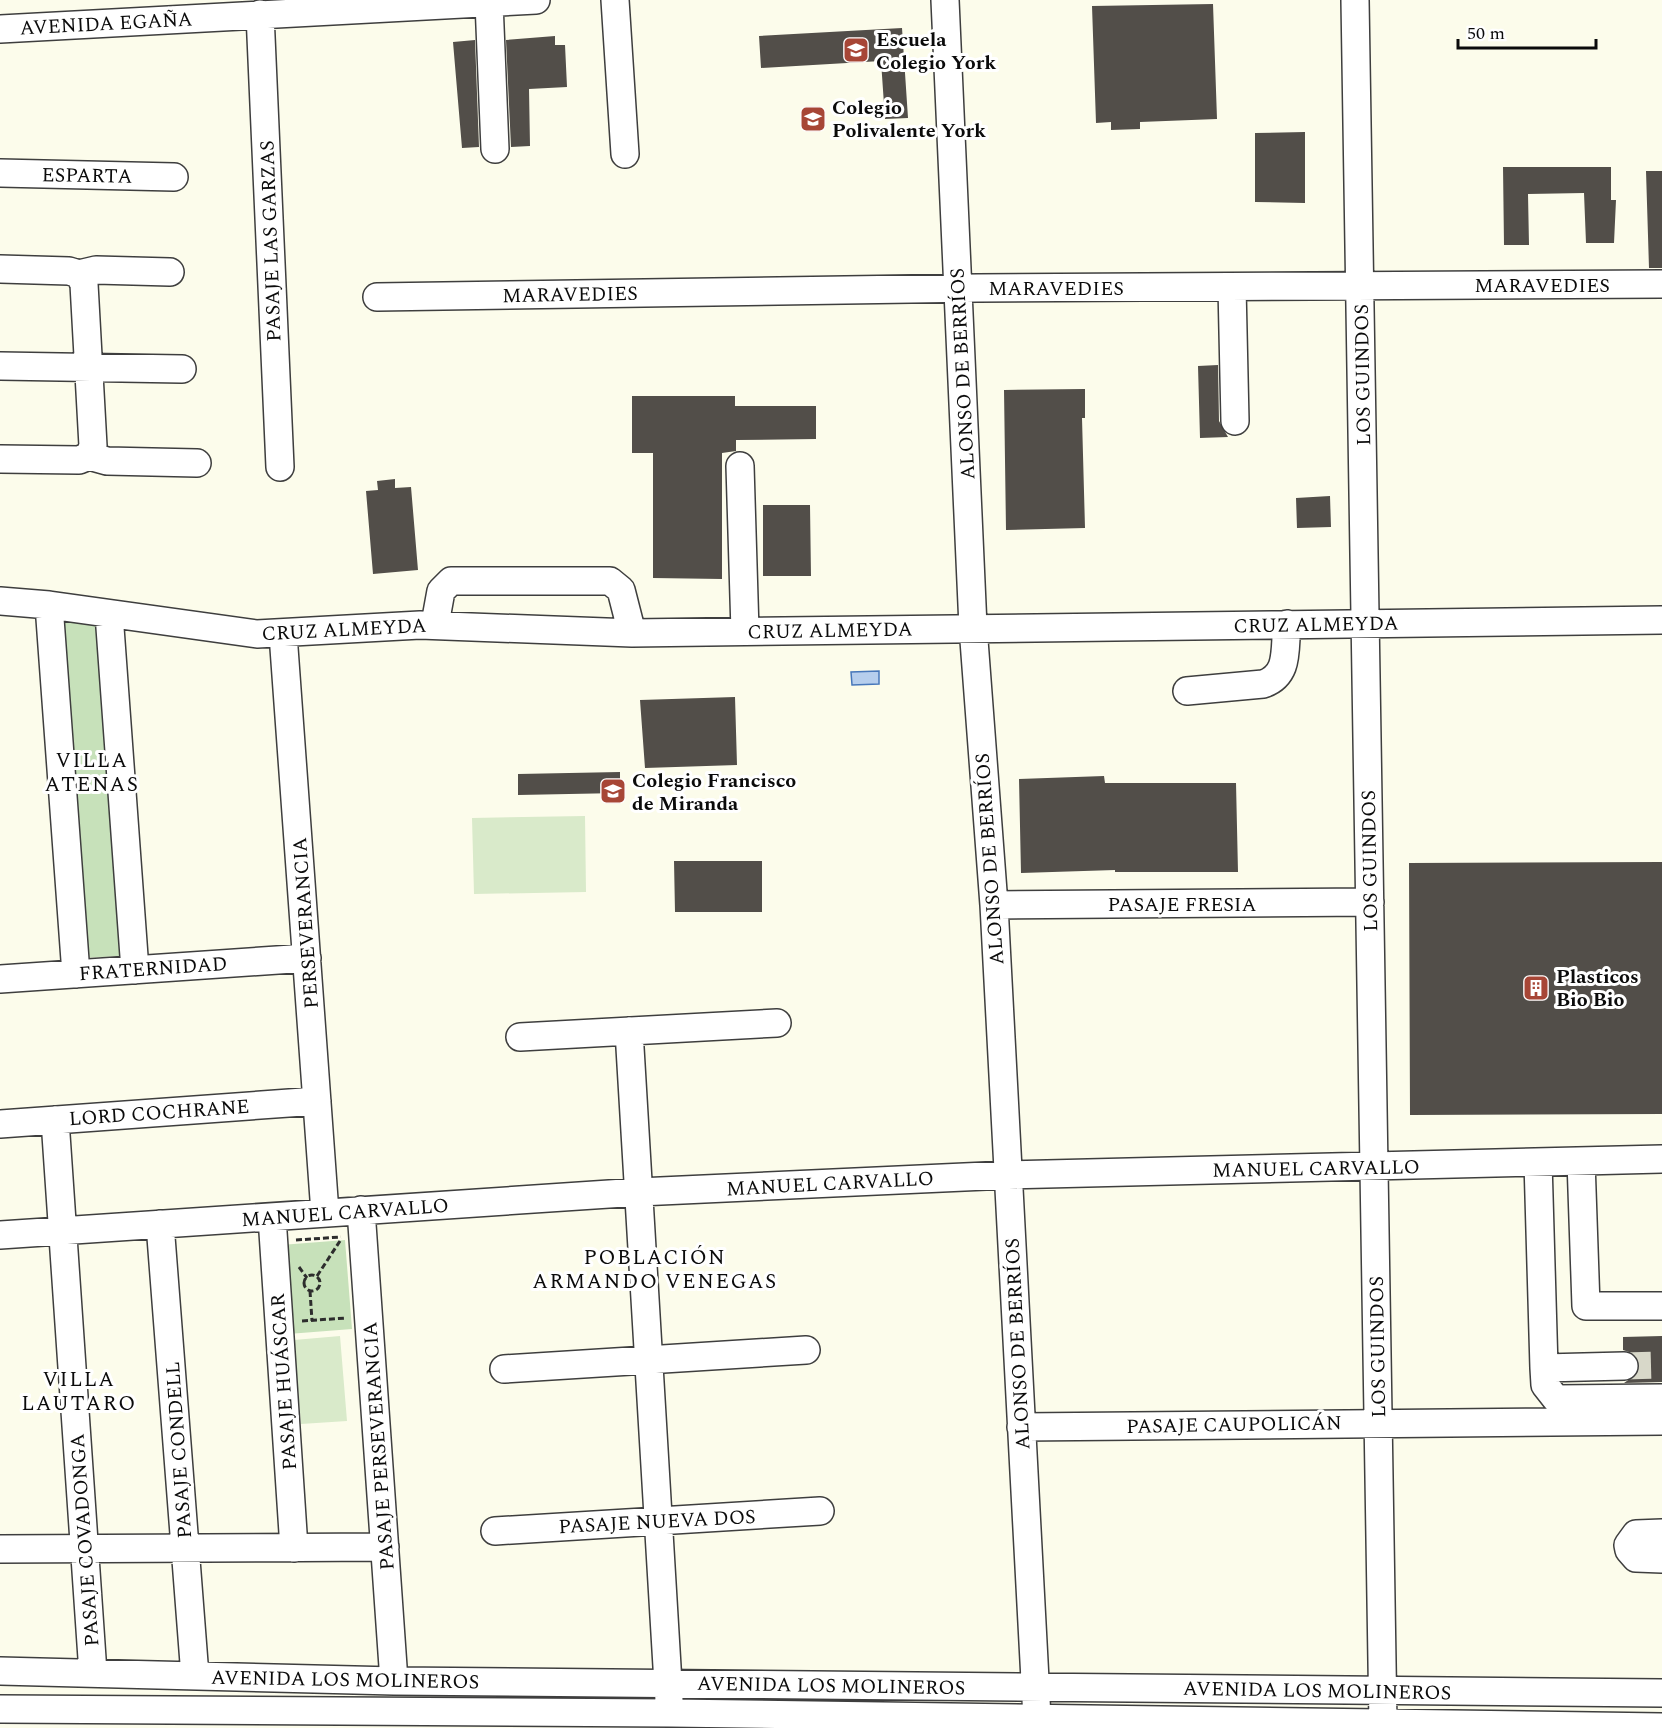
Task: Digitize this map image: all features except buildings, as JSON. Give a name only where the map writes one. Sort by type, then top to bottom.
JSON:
[{"type":"street","name":"AVENIDA EGAÑA","points":[[0,29],[455,2],[536,0]]},
{"type":"street","points":[[615,0],[625,154]]},
{"type":"street","name":"ALONSO DE BERRÍOS","points":[[945,0],[973,627],[994,905],[1037,1718]]},
{"type":"street","name":"LOS GUINDOS","points":[[1356,0],[1383,1723]]},
{"type":"street","points":[[489,2],[495,149]]},
{"type":"street","name":"PASAJE LAS GARZAS","points":[[260,14],[280,467]]},
{"type":"street","name":"ESPARTA","points":[[0,173],[174,177]]},
{"type":"street","points":[[0,269],[69,271],[79,274],[96,270],[170,272]]},
{"type":"street","points":[[79,274],[84,284],[93,446],[89,456]]},
{"type":"street","name":"MARAVEDIES","points":[[377,297],[958,288],[1662,284]]},
{"type":"street","points":[[1232,287],[1235,422]]},
{"type":"street","points":[[0,366],[183,369]]},
{"type":"street","points":[[0,459],[79,460],[89,456],[106,461],[197,463]]},
{"type":"street","points":[[740,466],[745,631]]},
{"type":"street","points":[[435,624],[441,591],[451,581],[610,581],[621,590],[632,633]]},
{"type":"street","name":"CRUZ ALMEYDA","points":[[0,601],[49,605],[235,633],[283,634],[435,624],[632,633],[1662,620]]},
{"type":"street","points":[[49,605],[76,974]]},
{"type":"street","points":[[109,614],[135,970]]},
{"type":"street","points":[[1187,691],[1274,681],[1282,673],[1287,624]]},
{"type":"street","name":"PERSEVERANCIA","points":[[283,634],[325,1213]]},
{"type":"street","name":"PASAJE FRESIA","points":[[994,905],[1370,902]]},
{"type":"street","name":"FRATERNIDAD","points":[[0,979],[307,958]]},
{"type":"street","points":[[520,1037],[777,1023]]},
{"type":"street","points":[[629,1031],[660,1521],[670,1721]]},
{"type":"street","name":"LORD COCHRANE","points":[[0,1124],[317,1101]]},
{"type":"street","name":"PASAJE COVADONGA","points":[[55,1120],[93,1673]]},
{"type":"street","name":"MANUEL CARVALLO","points":[[0,1235],[639,1192],[1008,1175],[1662,1159]]},
{"type":"street","points":[[1581,1161],[1586,1306],[1662,1306]]},
{"type":"street","points":[[1538,1162],[1545,1386],[1556,1399],[1662,1398]]},
{"type":"street","name":"PASAJE PERSEVERANCIA","points":[[361,1210],[394,1681]]},
{"type":"street","name":"PASAJE HUÁSCAR","points":[[272,1217],[294,1548]]},
{"type":"street","name":"PASAJE CONDELL","points":[[160,1224],[195,1676]]},
{"type":"street","points":[[504,1369],[806,1350]]},
{"type":"street","points":[[1544,1368],[1624,1366]]},
{"type":"street","name":"PASAJE CAUPOLICÁN","points":[[1021,1427],[1662,1421]]},
{"type":"street","name":"PASAJE NUEVA DOS","points":[[495,1531],[820,1511]]},
{"type":"street","points":[[1662,1533],[1636,1534],[1628,1545],[1631,1555],[1636,1558],[1662,1560]]},
{"type":"street","points":[[0,1549],[385,1547]]},
{"type":"street","name":"AVENIDA LOS MOLINEROS","points":[[0,1671],[394,1681],[1662,1693]]},
{"type":"street","name":"AVENIDA LOS MOLINEROS","points":[[0,1709],[97,1719],[829,1722],[1037,1718],[1157,1724],[1383,1723],[1426,1726],[1662,1726]]},
{"type":"path","points":[[293,1241],[343,1237]]},
{"type":"path","points":[[343,1237],[343,1249]]},
{"type":"path","points":[[312,1321],[310,1291],[304,1282],[307,1278],[317,1276],[343,1237]]},
{"type":"path","points":[[310,1291],[320,1287],[317,1276]]},
{"type":"path","points":[[300,1321],[348,1318],[347,1307]]},
{"type":"green space","points":[[60,617],[100,623],[121,956],[83,958]]},
{"type":"green space","points":[[585,816],[586,892],[474,894],[472,818]]},
{"type":"green space","points":[[345,1240],[352,1329],[288,1334],[281,1245]]},
{"type":"green space","points":[[340,1336],[347,1421],[301,1424],[294,1340]]},
{"type":"water","points":[[879,671],[879,684],[852,685],[851,672]]},
{"type":"tunnel","points":[[1624,1366],[1662,1365]]},
{"type":"place","name":"Escuela Colegio York","points":[[856,50]]},
{"type":"place","name":"Colegio Polivalente York","points":[[813,119]]},
{"type":"place","name":"Colegio Francisco de Miranda","points":[[613,791]]},
{"type":"place","name":"Plasticos Bio Bio","points":[[1536,988]]},
{"type":"district","name":"VILLA ATENAS","points":[[92,772]]},
{"type":"district","name":"POBLACIÓN ARMANDO VENEGAS","points":[[655,1269]]},
{"type":"district","name":"VILLA LAUTARO","points":[[79,1391]]}]
